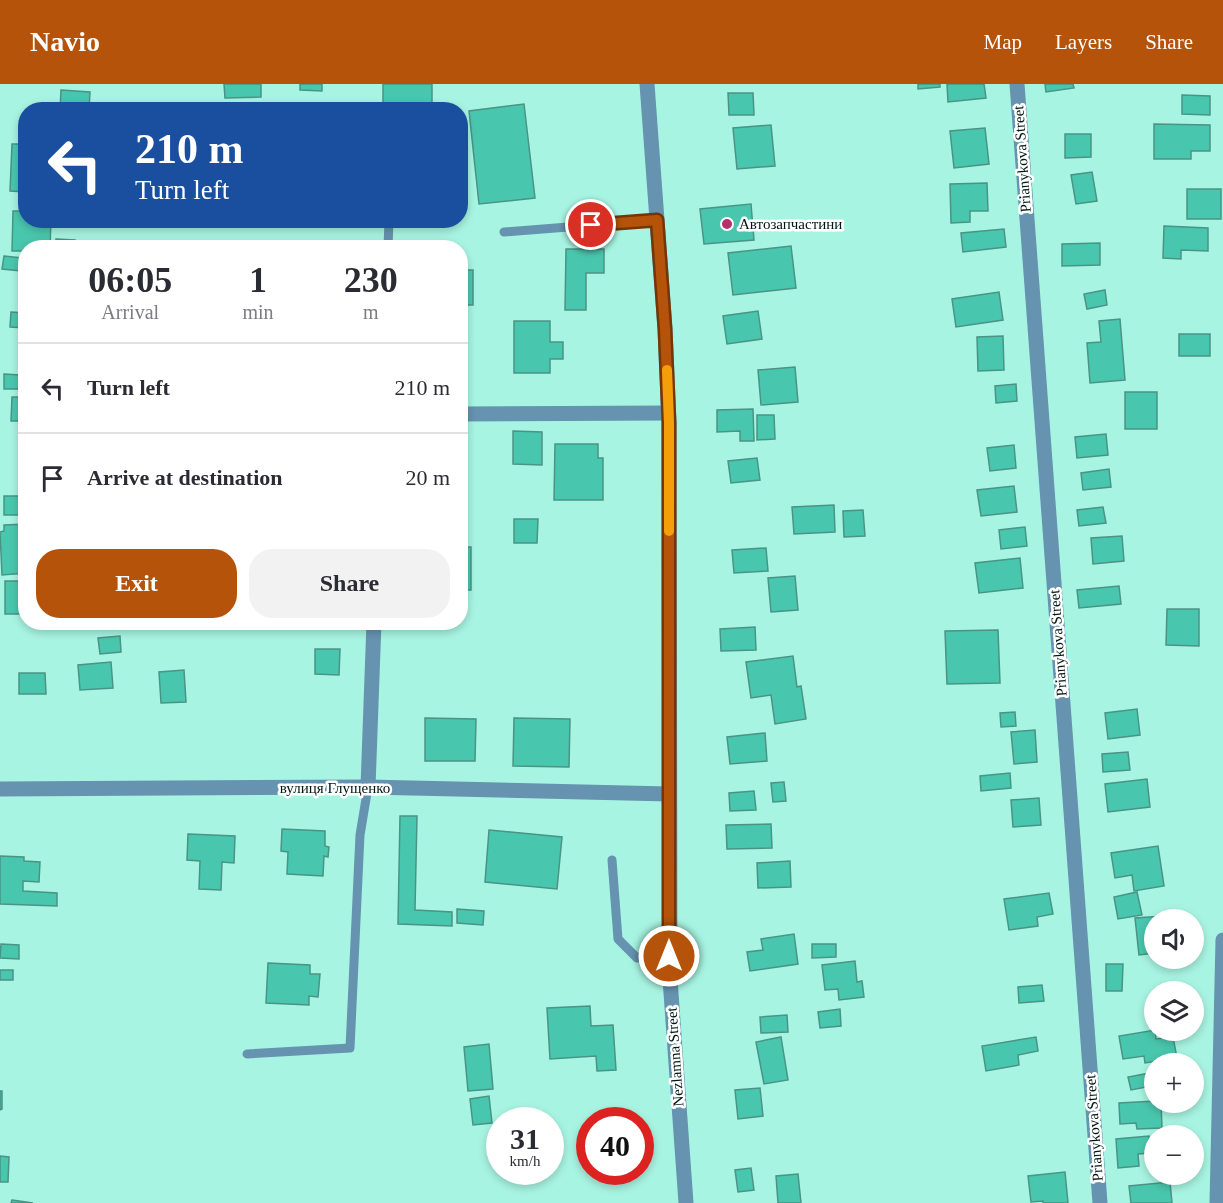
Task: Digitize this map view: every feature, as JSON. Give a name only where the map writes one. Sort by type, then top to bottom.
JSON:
[{"type":"street","name":"Nezlamna Street","points":[[647,84],[665,329],[668,413],[669,956],[686,1203]]},
{"type":"street","name":"Prianykova Street","points":[[1017,84],[1100,1203]]},
{"type":"street","points":[[468,414],[668,413]]},
{"type":"street","points":[[368,787],[374,630]]},
{"type":"street","name":"вулиця Глущенко","points":[[0,789],[368,787],[669,794]]},
{"type":"street","points":[[1217,1203],[1223,940]]},
{"type":"lane","points":[[504,232],[657,220]]},
{"type":"lane","points":[[248,1054],[350,1048],[360,835],[368,787]]},
{"type":"lane","points":[[612,860],[618,939],[637,958],[669,956]]},
{"type":"building","points":[[224,84],[261,84],[261,97],[225,98]]},
{"type":"building","points":[[300,84],[322,84],[322,91],[300,90]]},
{"type":"building","points":[[383,84],[432,84],[432,102],[383,102]]},
{"type":"building","points":[[918,84],[940,84],[940,87],[918,89]]},
{"type":"building","points":[[947,84],[984,84],[986,98],[948,102]]},
{"type":"building","points":[[1045,84],[1073,84],[1074,88],[1046,92]]},
{"type":"building","points":[[61,90],[90,92],[89,102],[60,102]]},
{"type":"building","points":[[728,93],[753,93],[754,115],[729,115]]},
{"type":"building","points":[[1182,95],[1210,96],[1210,115],[1182,114]]},
{"type":"building","points":[[524,104],[535,198],[479,204],[469,111]]},
{"type":"building","points":[[1154,124],[1210,125],[1210,151],[1191,151],[1191,159],[1154,159]]},
{"type":"building","points":[[771,125],[775,166],[737,169],[733,128]]},
{"type":"building","points":[[985,128],[989,164],[954,168],[950,131]]},
{"type":"building","points":[[1065,134],[1091,134],[1091,157],[1065,158]]},
{"type":"building","points":[[12,144],[18,144],[18,192],[10,191]]},
{"type":"building","points":[[1092,172],[1097,201],[1076,204],[1071,175]]},
{"type":"building","points":[[987,183],[988,211],[970,211],[970,222],[951,223],[950,184]]},
{"type":"building","points":[[1187,189],[1221,189],[1221,219],[1187,219]]},
{"type":"building","name":"Автозапчастини","points":[[751,204],[754,240],[704,244],[700,209]]},
{"type":"building","points":[[13,211],[18,211],[18,228],[51,228],[50,240],[18,240],[18,251],[12,251]]},
{"type":"building","points":[[1164,226],[1208,228],[1208,251],[1181,250],[1181,259],[1163,258]]},
{"type":"building","points":[[1004,229],[1006,247],[963,252],[961,233]]},
{"type":"building","points":[[1100,243],[1100,265],[1062,266],[1062,244]]},
{"type":"building","points":[[791,246],[796,288],[733,295],[728,253]]},
{"type":"building","points":[[566,249],[604,249],[604,273],[586,273],[586,310],[565,310]]},
{"type":"building","points":[[4,256],[18,258],[18,271],[2,269]]},
{"type":"building","points":[[468,270],[473,270],[473,305],[468,305]]},
{"type":"building","points":[[1105,290],[1107,305],[1087,309],[1084,294]]},
{"type":"building","points":[[999,292],[1003,320],[956,327],[952,299]]},
{"type":"building","points":[[758,311],[762,339],[727,344],[723,316]]},
{"type":"building","points":[[11,312],[18,312],[18,328],[10,327]]},
{"type":"building","points":[[1120,319],[1125,380],[1090,383],[1087,343],[1101,342],[1099,321]]},
{"type":"building","points":[[514,321],[550,321],[550,342],[563,342],[563,359],[550,359],[550,373],[514,373]]},
{"type":"building","points":[[1179,334],[1210,334],[1210,356],[1179,356]]},
{"type":"building","points":[[1003,336],[1004,370],[978,371],[977,337]]},
{"type":"building","points":[[795,367],[798,402],[761,405],[758,370]]},
{"type":"building","points":[[4,374],[18,375],[18,389],[4,389]]},
{"type":"building","points":[[1016,384],[1017,401],[996,403],[995,386]]},
{"type":"building","points":[[1125,392],[1157,392],[1157,429],[1125,429]]},
{"type":"building","points":[[12,397],[18,397],[18,421],[11,421]]},
{"type":"building","points":[[753,409],[754,441],[740,441],[740,431],[717,432],[717,410]]},
{"type":"building","points":[[757,415],[774,415],[775,439],[757,440]]},
{"type":"building","points":[[513,431],[542,432],[542,465],[513,464]]},
{"type":"building","points":[[1106,434],[1108,455],[1077,458],[1075,437]]},
{"type":"building","points":[[555,444],[598,444],[598,458],[603,458],[603,500],[554,500]]},
{"type":"building","points":[[1014,445],[1016,468],[990,471],[987,448]]},
{"type":"building","points":[[757,458],[760,480],[731,483],[728,461]]},
{"type":"building","points":[[1109,469],[1111,487],[1083,490],[1081,473]]},
{"type":"building","points":[[1014,486],[1017,512],[981,516],[977,490]]},
{"type":"building","points":[[4,496],[18,496],[18,515],[4,515]]},
{"type":"building","points":[[834,505],[835,532],[794,534],[792,507]]},
{"type":"building","points":[[1103,507],[1106,523],[1079,526],[1077,510]]},
{"type":"building","points":[[863,510],[865,536],[844,537],[843,511]]},
{"type":"building","points":[[514,519],[538,519],[537,543],[514,543]]},
{"type":"building","points":[[18,524],[18,574],[2,575],[0,532],[4,531],[4,525]]},
{"type":"building","points":[[1025,527],[1027,546],[1001,549],[999,530]]},
{"type":"building","points":[[1122,536],[1124,561],[1093,564],[1091,538]]},
{"type":"building","points":[[468,547],[471,547],[471,590],[468,590]]},
{"type":"building","points":[[766,548],[768,571],[734,573],[732,550]]},
{"type":"building","points":[[1020,558],[1023,588],[979,593],[975,563]]},
{"type":"building","points":[[795,576],[798,610],[771,612],[768,578]]},
{"type":"building","points":[[5,581],[18,581],[18,614],[5,614]]},
{"type":"building","points":[[1119,586],[1121,604],[1079,608],[1077,590]]},
{"type":"building","points":[[1167,609],[1199,609],[1199,646],[1166,645]]},
{"type":"building","points":[[755,627],[756,650],[721,651],[720,629]]},
{"type":"building","points":[[998,630],[1000,683],[947,684],[945,631]]},
{"type":"building","points":[[120,636],[121,652],[100,654],[98,638]]},
{"type":"building","points":[[315,649],[340,649],[339,675],[315,674]]},
{"type":"building","points":[[793,656],[797,687],[801,686],[806,719],[775,724],[771,695],[751,698],[746,662]]},
{"type":"building","points":[[111,662],[113,688],[80,690],[78,665]]},
{"type":"building","points":[[184,670],[186,702],[161,703],[159,672]]},
{"type":"building","points":[[19,673],[45,673],[46,694],[19,694]]},
{"type":"building","points":[[1137,709],[1140,735],[1108,739],[1105,713]]},
{"type":"building","points":[[1015,712],[1016,726],[1001,727],[1000,713]]},
{"type":"building","points":[[425,718],[476,719],[475,761],[425,761]]},
{"type":"building","points":[[514,718],[570,719],[569,767],[513,766]]},
{"type":"building","points":[[1035,730],[1037,762],[1014,764],[1011,732]]},
{"type":"building","points":[[765,733],[767,761],[730,764],[727,737]]},
{"type":"building","points":[[1128,752],[1130,770],[1103,772],[1102,754]]},
{"type":"building","points":[[1010,773],[1011,788],[981,791],[980,776]]},
{"type":"building","points":[[1147,779],[1150,807],[1108,812],[1105,784]]},
{"type":"building","points":[[784,782],[786,801],[773,802],[771,783]]},
{"type":"building","points":[[754,791],[756,810],[730,811],[729,793]]},
{"type":"building","points":[[1039,798],[1041,825],[1013,827],[1011,800]]},
{"type":"building","points":[[400,816],[417,816],[415,910],[452,912],[452,926],[398,924]]},
{"type":"building","points":[[771,824],[772,848],[727,849],[726,825]]},
{"type":"building","points":[[282,829],[325,831],[325,846],[329,847],[328,857],[324,856],[323,876],[287,874],[288,852],[281,851]]},
{"type":"building","points":[[489,830],[562,837],[557,889],[485,882]]},
{"type":"building","points":[[188,834],[235,836],[234,863],[222,862],[221,890],[199,889],[200,861],[187,860]]},
{"type":"building","points":[[1158,846],[1164,886],[1134,891],[1132,875],[1115,878],[1111,853]]},
{"type":"building","points":[[0,856],[24,857],[24,861],[40,862],[39,882],[23,881],[23,891],[57,893],[57,906],[0,904]]},
{"type":"building","points":[[790,861],[791,887],[758,888],[757,863]]},
{"type":"building","points":[[1137,892],[1142,915],[1118,919],[1114,897]]},
{"type":"building","points":[[1049,893],[1053,914],[1037,917],[1038,926],[1009,930],[1004,899]]},
{"type":"building","points":[[457,909],[484,911],[483,925],[457,923]]},
{"type":"building","points":[[1144,917],[1144,954],[1139,955],[1135,918]]},
{"type":"building","points":[[794,934],[798,964],[750,971],[747,952],[763,950],[761,939]]},
{"type":"building","points":[[1,944],[19,945],[19,959],[0,958]]},
{"type":"building","points":[[812,944],[836,944],[836,957],[812,958]]},
{"type":"building","points":[[855,961],[857,982],[862,981],[864,997],[839,1000],[838,989],[825,990],[822,965]]},
{"type":"building","points":[[268,963],[310,965],[310,974],[320,974],[318,997],[309,996],[309,1005],[266,1003]]},
{"type":"building","points":[[1106,964],[1123,964],[1122,991],[1106,991]]},
{"type":"building","points":[[0,970],[13,970],[13,980],[0,980]]},
{"type":"building","points":[[1042,985],[1044,1001],[1019,1003],[1018,987]]},
{"type":"building","points":[[590,1006],[591,1026],[613,1025],[616,1070],[597,1071],[596,1056],[550,1059],[547,1008]]},
{"type":"building","points":[[840,1009],[841,1026],[820,1028],[818,1012]]},
{"type":"building","points":[[787,1015],[788,1032],[761,1033],[760,1017]]},
{"type":"building","points":[[1144,1032],[1144,1041],[1174,1041],[1176,1053],[1144,1053],[1144,1056],[1123,1059],[1119,1036]]},
{"type":"building","points":[[781,1037],[788,1080],[764,1084],[756,1042]]},
{"type":"building","points":[[1036,1037],[1038,1051],[1018,1055],[1019,1065],[986,1071],[982,1046]]},
{"type":"building","points":[[489,1044],[493,1089],[468,1091],[464,1047]]},
{"type":"building","points":[[1144,1074],[1144,1088],[1131,1090],[1128,1077]]},
{"type":"building","points":[[760,1088],[763,1116],[738,1119],[735,1090]]},
{"type":"building","points":[[0,1091],[2,1091],[2,1109],[0,1110]]},
{"type":"building","points":[[489,1096],[490,1107],[486,1107],[486,1124],[473,1125],[470,1099]]},
{"type":"building","points":[[1144,1102],[1144,1113],[1161,1113],[1162,1125],[1144,1125],[1144,1129],[1137,1129],[1136,1123],[1120,1124],[1119,1103]]},
{"type":"building","points":[[1144,1136],[1144,1154],[1138,1154],[1139,1166],[1118,1168],[1116,1139]]},
{"type":"building","points":[[0,1156],[9,1157],[8,1182],[0,1182]]},
{"type":"building","points":[[751,1168],[754,1190],[738,1192],[735,1170]]},
{"type":"building","points":[[1065,1172],[1068,1203],[1031,1202],[1028,1176]]},
{"type":"building","points":[[798,1174],[801,1203],[778,1203],[776,1176]]},
{"type":"building","points":[[1170,1185],[1172,1203],[1131,1203],[1129,1186]]},
{"type":"building","points":[[12,1200],[33,1203],[11,1203]]},
{"type":"slow traffic","points":[[667,370],[669,531]]},
{"type":"place","name":"Автозапчастини","points":[[727,224]]},
{"type":"route","points":[[591,225],[657,220],[669,423],[669,956]]}]
